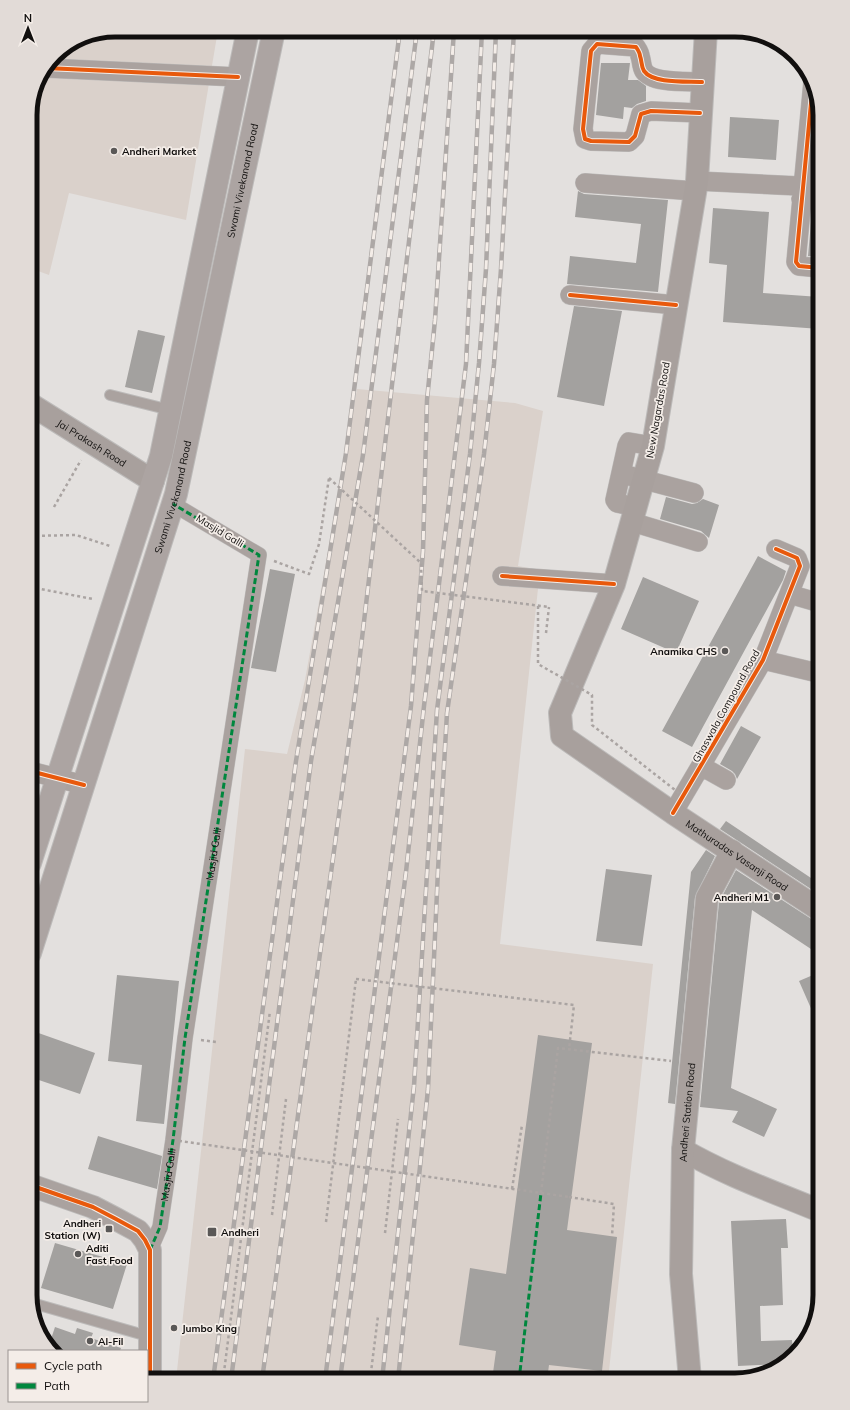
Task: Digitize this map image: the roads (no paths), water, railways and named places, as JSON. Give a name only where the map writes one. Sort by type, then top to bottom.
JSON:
[{"type":"main road","points":[[37,829],[57,779],[161,456],[247,37]]},
{"type":"main road","name":"Swami Vivekanand Road","points":[[37,931],[176,494],[273,37]]},
{"type":"main road","name":"New Nagardas Road","points":[[634,786],[562,736],[560,713],[614,584],[653,446],[696,186],[705,37]]},
{"type":"main road","name":"Jai Prakash Road","points":[[37,408],[153,481]]},
{"type":"main road","name":"Mathuradas Vasanji Road","points":[[634,786],[679,805],[732,851],[813,905]]},
{"type":"main road","name":"Andheri Station Road","points":[[689,1373],[681,1274],[683,1150],[707,898],[732,851]]},
{"type":"main road","points":[[683,1150],[700,1160],[813,1208]]},
{"type":"street","points":[[700,113],[651,111],[641,114],[635,136],[629,142],[591,141],[585,139],[583,129],[591,51],[597,37],[636,47],[641,56],[641,64],[645,72],[651,77],[659,80],[702,82]]},
{"type":"street","points":[[52,68],[238,77]]},
{"type":"street","points":[[812,102],[813,155],[796,262],[798,266],[813,267]]},
{"type":"street","points":[[585,183],[808,191]]},
{"type":"street","points":[[570,295],[676,305]]},
{"type":"street","points":[[653,446],[629,442],[615,500],[617,503],[638,499],[694,493]]},
{"type":"street","points":[[620,479],[638,499],[698,542]]},
{"type":"street","name":"Masjid Galli","points":[[150,1250],[160,1227],[173,1140],[185,1038],[259,555],[173,504]]},
{"type":"street","name":"Ghaswala Compound Road","points":[[679,805],[763,660],[800,566],[797,558],[776,549]]},
{"type":"street","points":[[502,576],[614,584]]},
{"type":"street","points":[[789,594],[813,601]]},
{"type":"street","points":[[714,744],[709,740],[707,735],[731,695],[761,634]]},
{"type":"street","points":[[763,660],[813,672]]},
{"type":"street","points":[[701,766],[726,780]]},
{"type":"street","points":[[37,773],[84,785]]},
{"type":"street","points":[[37,1187],[93,1207],[138,1231],[145,1240],[150,1250],[149,1373]]},
{"type":"lane","points":[[110,395],[170,410]]},
{"type":"lane","points":[[37,1305],[150,1337]]},
{"type":"railway","points":[[214,1373],[296,761],[346,453],[399,37]]},
{"type":"railway","points":[[232,1373],[311,761],[363,455],[416,37]]},
{"type":"railway","points":[[263,1373],[356,689],[433,37]]},
{"type":"railway","points":[[326,1373],[411,706],[423,551],[427,400],[435,320],[454,37]]},
{"type":"railway","points":[[341,1373],[406,872],[424,706],[466,364],[482,37]]},
{"type":"railway","points":[[383,1373],[414,1086],[437,710],[470,454],[479,363],[486,269],[496,37]]},
{"type":"railway","points":[[399,1373],[428,1089],[447,713],[484,454],[494,364],[501,269],[514,37]]},
{"type":"place","name":"Andheri Market","points":[[114,151]]},
{"type":"place","name":"Anamika CHS","points":[[725,651]]},
{"type":"place","name":"Andheri M1","points":[[777,897]]},
{"type":"place","name":"Andheri Station (W)","points":[[109,1229]]},
{"type":"place","name":"Andheri","points":[[212,1232]]},
{"type":"place","name":"Aditi Fast Food","points":[[78,1254]]},
{"type":"place","name":"Jumbo King","points":[[174,1328]]},
{"type":"place","name":"Al-Fil","points":[[90,1341]]}]
